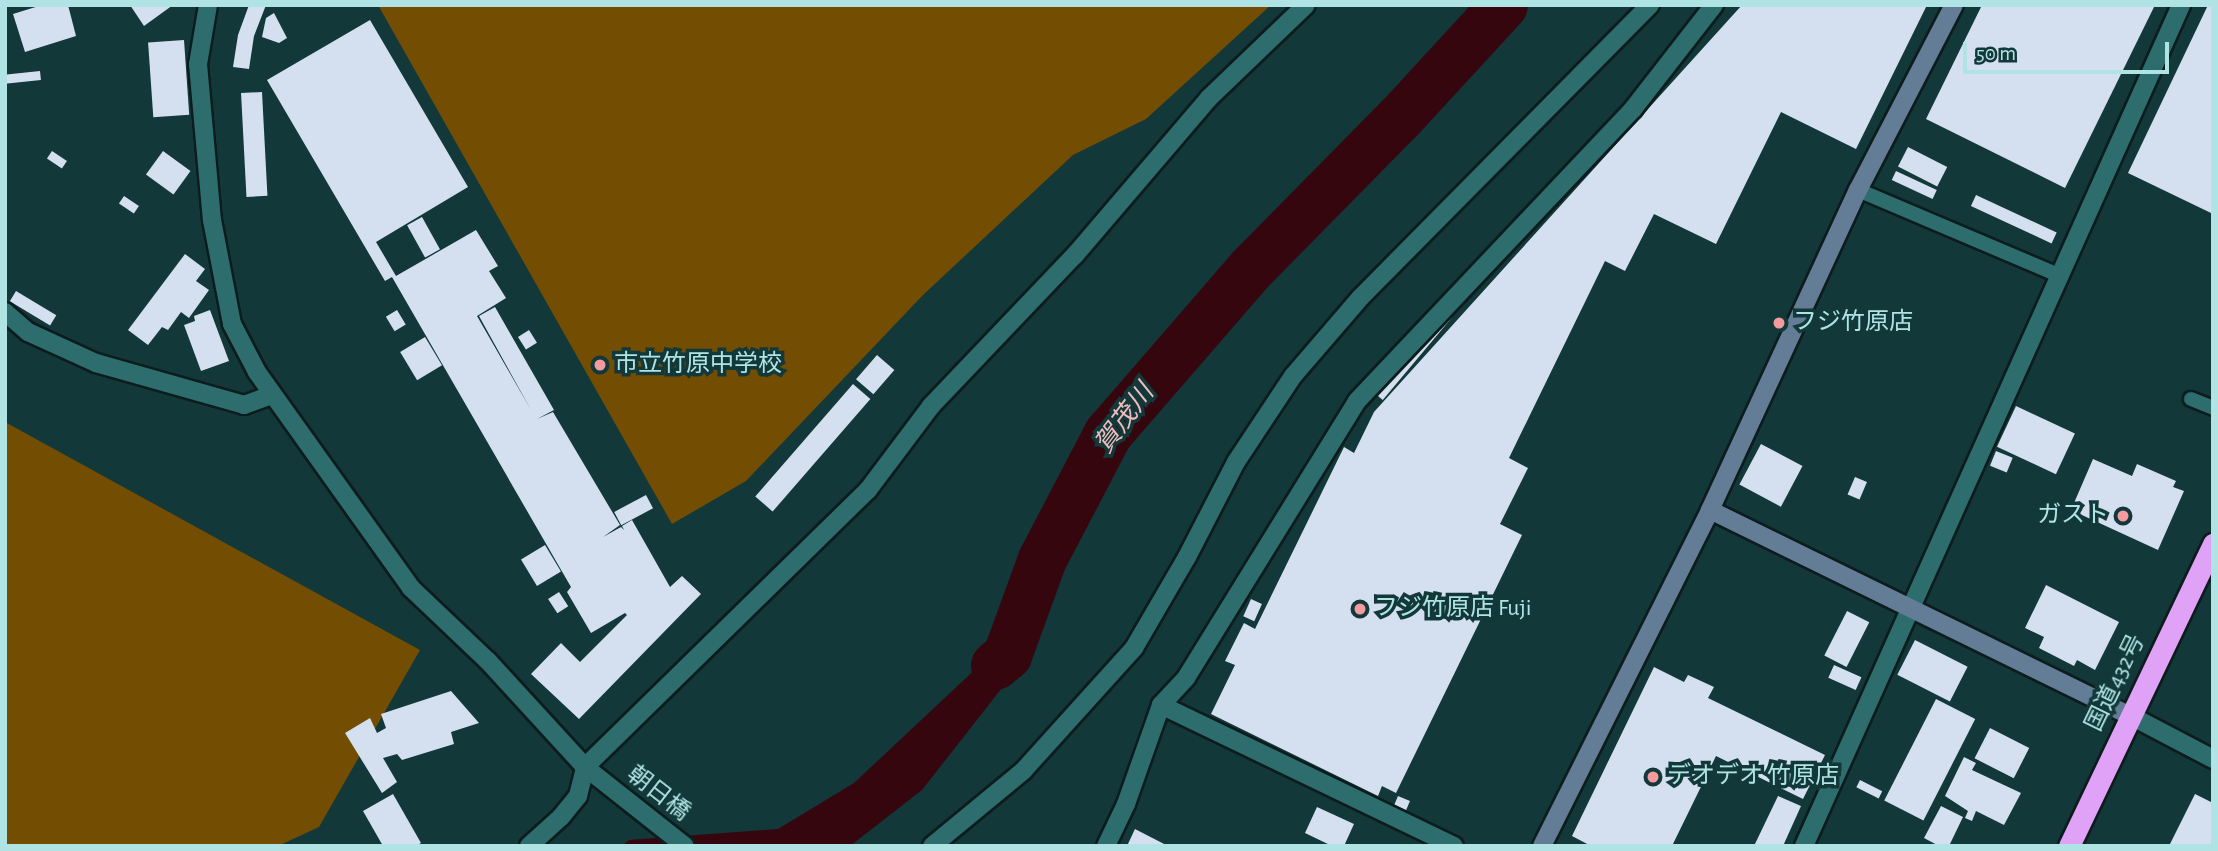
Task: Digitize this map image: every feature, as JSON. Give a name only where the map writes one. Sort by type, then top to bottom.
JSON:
[{"type":"highway","name":"国道432号","points":[[2068,846],[2213,544]]},
{"type":"street","name":"朝日橋","points":[[208,5],[198,64],[212,220],[232,324],[272,395],[290,414],[411,587],[488,661],[586,767],[685,846]]},
{"type":"street","points":[[529,846],[561,817],[578,796],[586,767],[868,491],[931,406],[1074,255],[1209,98],[1306,5]]},
{"type":"street","points":[[932,846],[1023,771],[1134,648],[1187,557],[1236,462],[1293,376],[1310,356],[1361,297],[1650,5]]},
{"type":"street","points":[[1106,846],[1126,804],[1161,705],[1186,678],[1306,479],[1357,401],[1633,109],[1714,5]]},
{"type":"street","points":[[1542,846],[1710,510],[1858,190],[1954,5]]},
{"type":"street","points":[[1804,846],[2181,5]]},
{"type":"street","points":[[5,312],[28,332],[96,363],[244,405],[272,395]]},
{"type":"street","points":[[1710,510],[2129,715],[2213,759]]},
{"type":"street","points":[[1161,705],[1454,846]]},
{"type":"lane","points":[[1858,190],[2059,275]]},
{"type":"lane","points":[[2191,399],[2213,408]]},
{"type":"shaded area","points":[[378,5],[1271,5],[1146,119],[1073,155],[923,295],[746,481],[672,524]]},
{"type":"shaded area","points":[[5,422],[420,650],[319,827],[278,846],[5,846]]},
{"type":"shaded area","points":[[1025,607],[1023,661],[922,790],[850,846],[622,846],[629,840],[778,829],[854,783],[998,648]]},
{"type":"building","points":[[42,5],[68,5],[76,36],[25,52],[13,14]]},
{"type":"building","points":[[130,5],[173,5],[144,26]]},
{"type":"building","points":[[249,5],[266,5],[254,36],[249,69],[233,67],[238,35]]},
{"type":"building","points":[[1742,5],[1927,5],[1856,149],[1781,112],[1716,244],[1654,214],[1625,271],[1605,261],[1509,458],[1528,468],[1500,524],[1522,535],[1396,793],[1382,786],[1378,796],[1211,714],[1235,665],[1225,661],[1244,623],[1255,629],[1344,447],[1354,453],[1374,412]]},
{"type":"building","points":[[1982,5],[2155,5],[2065,188],[1926,119]]},
{"type":"building","points":[[2208,5],[2213,5],[2211,213],[2128,173]]},
{"type":"building","points":[[274,13],[287,38],[279,43],[262,37],[266,18]]},
{"type":"building","points":[[370,20],[468,187],[376,242],[396,276],[476,230],[498,266],[489,271],[506,298],[477,316],[531,410],[479,316],[495,307],[554,410],[537,419],[553,412],[620,525],[603,537],[621,527],[624,530],[622,526],[632,520],[670,587],[682,576],[701,594],[579,719],[531,674],[561,643],[580,662],[627,615],[625,613],[591,633],[567,592],[571,587],[392,277],[385,281],[267,80]]},
{"type":"building","points":[[184,40],[189,115],[153,117],[148,43]]},
{"type":"building","points":[[40,71],[41,80],[5,84],[5,75]]},
{"type":"building","points":[[262,92],[267,196],[246,197],[241,93]]},
{"type":"building","points":[[1908,147],[1947,167],[1937,187],[1898,167]]},
{"type":"building","points":[[52,151],[67,161],[62,169],[47,158]]},
{"type":"building","points":[[163,151],[191,171],[173,194],[146,174]]},
{"type":"building","points":[[1896,171],[1937,190],[1933,199],[1892,180]]},
{"type":"building","points":[[1976,195],[2057,233],[2052,243],[1971,206]]},
{"type":"building","points":[[124,196],[139,206],[134,214],[119,203]]},
{"type":"building","points":[[422,217],[440,249],[425,258],[407,225]]},
{"type":"building","points":[[185,254],[205,269],[196,281],[209,290],[189,318],[181,312],[168,330],[162,327],[148,345],[128,330]]},
{"type":"building","points":[[16,291],[56,315],[50,325],[10,301]]},
{"type":"building","points":[[210,310],[229,361],[201,371],[184,325],[195,321],[194,316]]},
{"type":"building","points":[[397,310],[406,325],[395,331],[386,317]]},
{"type":"building","points":[[1446,312],[1452,317],[1383,400],[1377,395]]},
{"type":"building","points":[[529,330],[537,343],[526,350],[518,337]]},
{"type":"building","points":[[425,337],[442,365],[417,380],[400,352]]},
{"type":"building","points":[[877,355],[894,370],[873,394],[856,379]]},
{"type":"building","points":[[853,384],[870,399],[773,512],[755,496]]},
{"type":"building","points":[[2016,406],[2075,433],[2056,474],[1997,447]]},
{"type":"building","points":[[1761,444],[1802,466],[1781,507],[1739,485]]},
{"type":"building","points":[[1996,451],[2013,458],[2007,473],[1990,466]]},
{"type":"building","points":[[2093,459],[2132,476],[2137,464],[2176,481],[2173,487],[2184,491],[2158,550],[2071,510]]},
{"type":"building","points":[[1855,477],[1867,482],[1860,500],[1848,494]]},
{"type":"building","points":[[646,495],[653,508],[621,525],[614,512]]},
{"type":"building","points":[[545,545],[561,572],[537,586],[521,559]]},
{"type":"building","points":[[2046,585],[2119,622],[2095,670],[2077,660],[2074,666],[2039,648],[2044,637],[2025,628]]},
{"type":"building","points":[[559,592],[568,606],[557,613],[548,599]]},
{"type":"building","points":[[1251,599],[1262,604],[1254,621],[1243,616]]},
{"type":"building","points":[[1847,611],[1869,622],[1847,667],[1824,656]]},
{"type":"building","points":[[1915,640],[1968,667],[1950,702],[1897,675]]},
{"type":"building","points":[[1834,665],[1861,677],[1856,690],[1828,678]]},
{"type":"building","name":"デオデオ 竹原店","points":[[1654,667],[1684,682],[1688,675],[1714,687],[1708,698],[1825,755],[1803,799],[1716,756],[1672,846],[1591,846],[1572,836]]},
{"type":"building","points":[[451,691],[479,723],[451,732],[454,744],[402,760],[397,754],[383,758],[397,782],[382,793],[345,733],[370,718],[377,733],[386,728],[381,714]]},
{"type":"building","points":[[1936,699],[1975,719],[1923,821],[1884,801]]},
{"type":"building","points":[[1990,728],[2029,748],[2014,778],[1975,758]]},
{"type":"building","points":[[1964,757],[1976,763],[1972,770],[2021,793],[2004,825],[1976,811],[1972,821],[1965,818],[1968,811],[1945,796]]},
{"type":"building","points":[[1860,780],[1882,791],[1879,798],[1856,787]]},
{"type":"building","points":[[393,794],[421,843],[415,846],[383,846],[363,811]]},
{"type":"building","points":[[2195,794],[2213,803],[2213,846],[2169,846]]},
{"type":"building","points":[[1398,796],[1410,801],[1406,810],[1394,805]]},
{"type":"building","points":[[1778,796],[1801,806],[1783,846],[1754,846]]},
{"type":"building","points":[[1941,806],[1963,817],[1949,846],[1939,846],[1924,838]]},
{"type":"building","points":[[1317,807],[1354,824],[1344,846],[1332,846],[1305,833]]},
{"type":"building","points":[[1135,829],[1168,846],[1127,846]]},
{"type":"waterway","name":"賀茂川","points":[[995,665],[1007,655],[1042,559],[1108,433],[1251,268],[1400,117],[1503,5]]},
{"type":"place","name":"フジ竹原店","points":[[1779,323]]},
{"type":"place","name":"市立竹原中学校","points":[[600,365]]},
{"type":"place","name":"ガスト","points":[[2123,516]]},
{"type":"place","name":"フジ竹原店 Fuji","points":[[1360,609]]},
{"type":"place","name":"デオデオ 竹原店","points":[[1653,777]]}]
